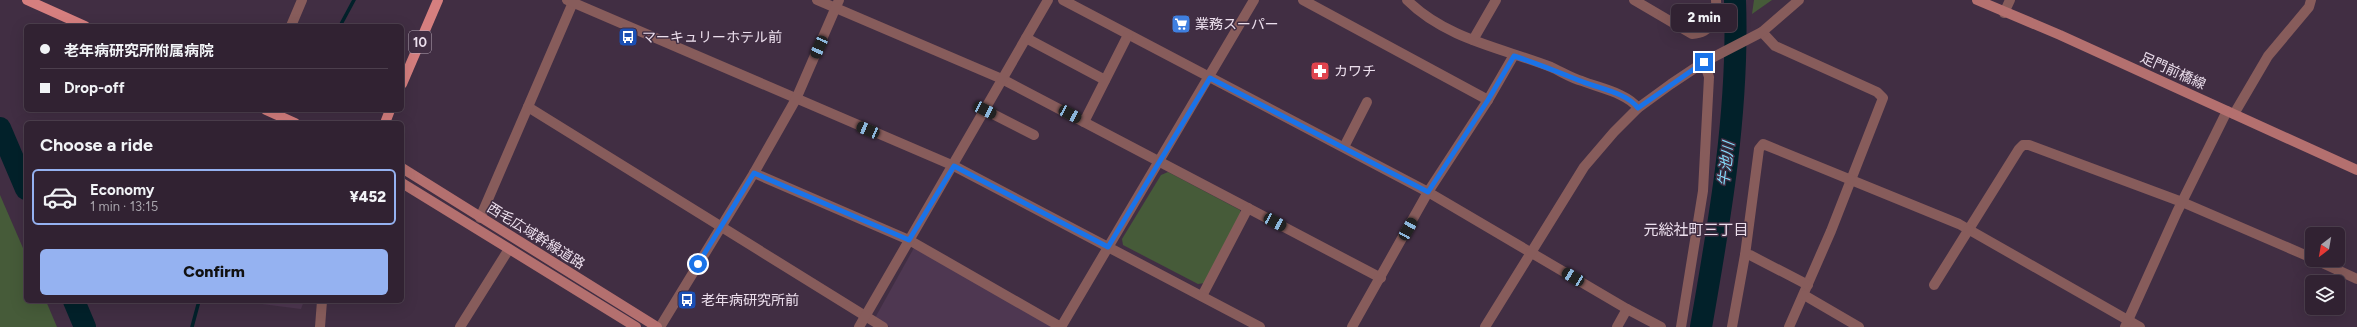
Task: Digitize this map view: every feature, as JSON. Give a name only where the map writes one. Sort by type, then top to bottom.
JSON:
[{"type":"main road","points":[[27,0],[41,3],[82,24]]},
{"type":"main road","name":"10","points":[[404,79],[438,0]]},
{"type":"main road","name":"足門前橋線","points":[[1977,0],[2004,13],[2060,35],[2357,170]]},
{"type":"main road","points":[[270,112],[290,121]]},
{"type":"main road","name":"西毛広域幹線道路","points":[[404,169],[657,327]]},
{"type":"main road","name":"西毛広域幹線道路","points":[[404,184],[636,327]]},
{"type":"street","points":[[292,24],[302,0]]},
{"type":"street","points":[[817,0],[838,4],[1002,79],[1381,278]]},
{"type":"street","points":[[859,327],[954,166],[1048,0]]},
{"type":"street","points":[[1063,0],[1428,192],[1627,309],[1661,327]]},
{"type":"street","points":[[754,173],[909,240],[1061,327],[1210,78],[1254,0]]},
{"type":"street","points":[[1303,0],[1488,100]]},
{"type":"street","points":[[1407,0],[1433,22],[1473,40],[1514,56],[1552,68],[1577,80],[1622,96],[1634,103],[1638,108]]},
{"type":"street","points":[[1473,40],[1496,0]]},
{"type":"street","points":[[1634,0],[1692,34],[1711,26],[1716,17],[1716,0]]},
{"type":"street","points":[[1485,327],[1584,167],[1606,141],[1638,108],[1704,62],[1762,32],[1799,0]]},
{"type":"street","points":[[2004,13],[2010,0]]},
{"type":"street","points":[[2127,324],[2182,202],[2230,113],[2268,56],[2306,11],[2312,0]]},
{"type":"street","points":[[480,218],[528,107],[571,1],[954,166],[1260,327]]},
{"type":"street","points":[[660,327],[720,226],[754,173],[796,99],[838,4]]},
{"type":"street","points":[[1762,32],[1775,46],[1877,92],[1884,98],[1852,180],[1789,327]]},
{"type":"street","points":[[1084,122],[1128,35]]},
{"type":"street","points":[[1026,38],[1105,80]]},
{"type":"street","points":[[1352,327],[1381,278],[1428,192],[1488,100],[1514,56]]},
{"type":"street","points":[[1681,327],[1703,192],[1709,77],[1704,62]]},
{"type":"street","points":[[1344,147],[1367,102]]},
{"type":"street","points":[[528,107],[883,327]]},
{"type":"street","points":[[985,110],[1034,135]]},
{"type":"street","points":[[1732,327],[1746,255],[1760,146],[1766,144],[1969,229],[2127,324],[2140,327]]},
{"type":"street","points":[[1934,285],[2023,145],[2029,145],[2182,202],[2305,255]]},
{"type":"street","points":[[1202,296],[1248,208]]},
{"type":"street","points":[[460,327],[509,249]]},
{"type":"street","points":[[1746,255],[1750,255],[1808,285]]},
{"type":"street","points":[[2331,267],[2357,279]]},
{"type":"street","points":[[1804,295],[1859,327]]},
{"type":"street","points":[[320,327],[322,303]]},
{"type":"street","points":[[1616,327],[1627,309]]},
{"type":"shaded area","points":[[915,246],[1057,327],[890,327],[875,318]]},
{"type":"shaded area","points":[[254,303],[303,303],[301,309]]},
{"type":"green space","points":[[1754,0],[1772,0],[1752,14]]},
{"type":"green space","points":[[1168,172],[1240,210],[1241,216],[1205,283],[1198,284],[1123,245],[1122,239],[1161,175]]},
{"type":"green space","points":[[0,195],[24,250],[24,303],[47,303],[57,327],[0,327]]},
{"type":"waterway","points":[[341,24],[354,0]]},
{"type":"waterway","name":"牛池川","points":[[1701,327],[1727,164],[1734,82],[1735,0]]},
{"type":"waterway","points":[[0,128],[24,184]]},
{"type":"waterway","points":[[75,303],[85,327]]},
{"type":"waterway","points":[[192,327],[198,303]]},
{"type":"place","name":"業務スーパー","points":[[1181,24]]},
{"type":"place","name":"マーキュリーホテル前","points":[[628,37]]},
{"type":"place","name":"カワチ","points":[[1320,71]]},
{"type":"place","name":"老年病研究所前","points":[[687,300]]},
{"type":"district","name":"元総社町三丁目","points":[[1696,230]]},
{"type":"route","points":[[698,264],[754,173],[909,240],[954,166],[1108,247],[1210,78],[1428,192],[1488,100],[1514,56],[1552,68],[1577,80],[1622,96],[1630,100],[1638,108],[1704,62]]}]
